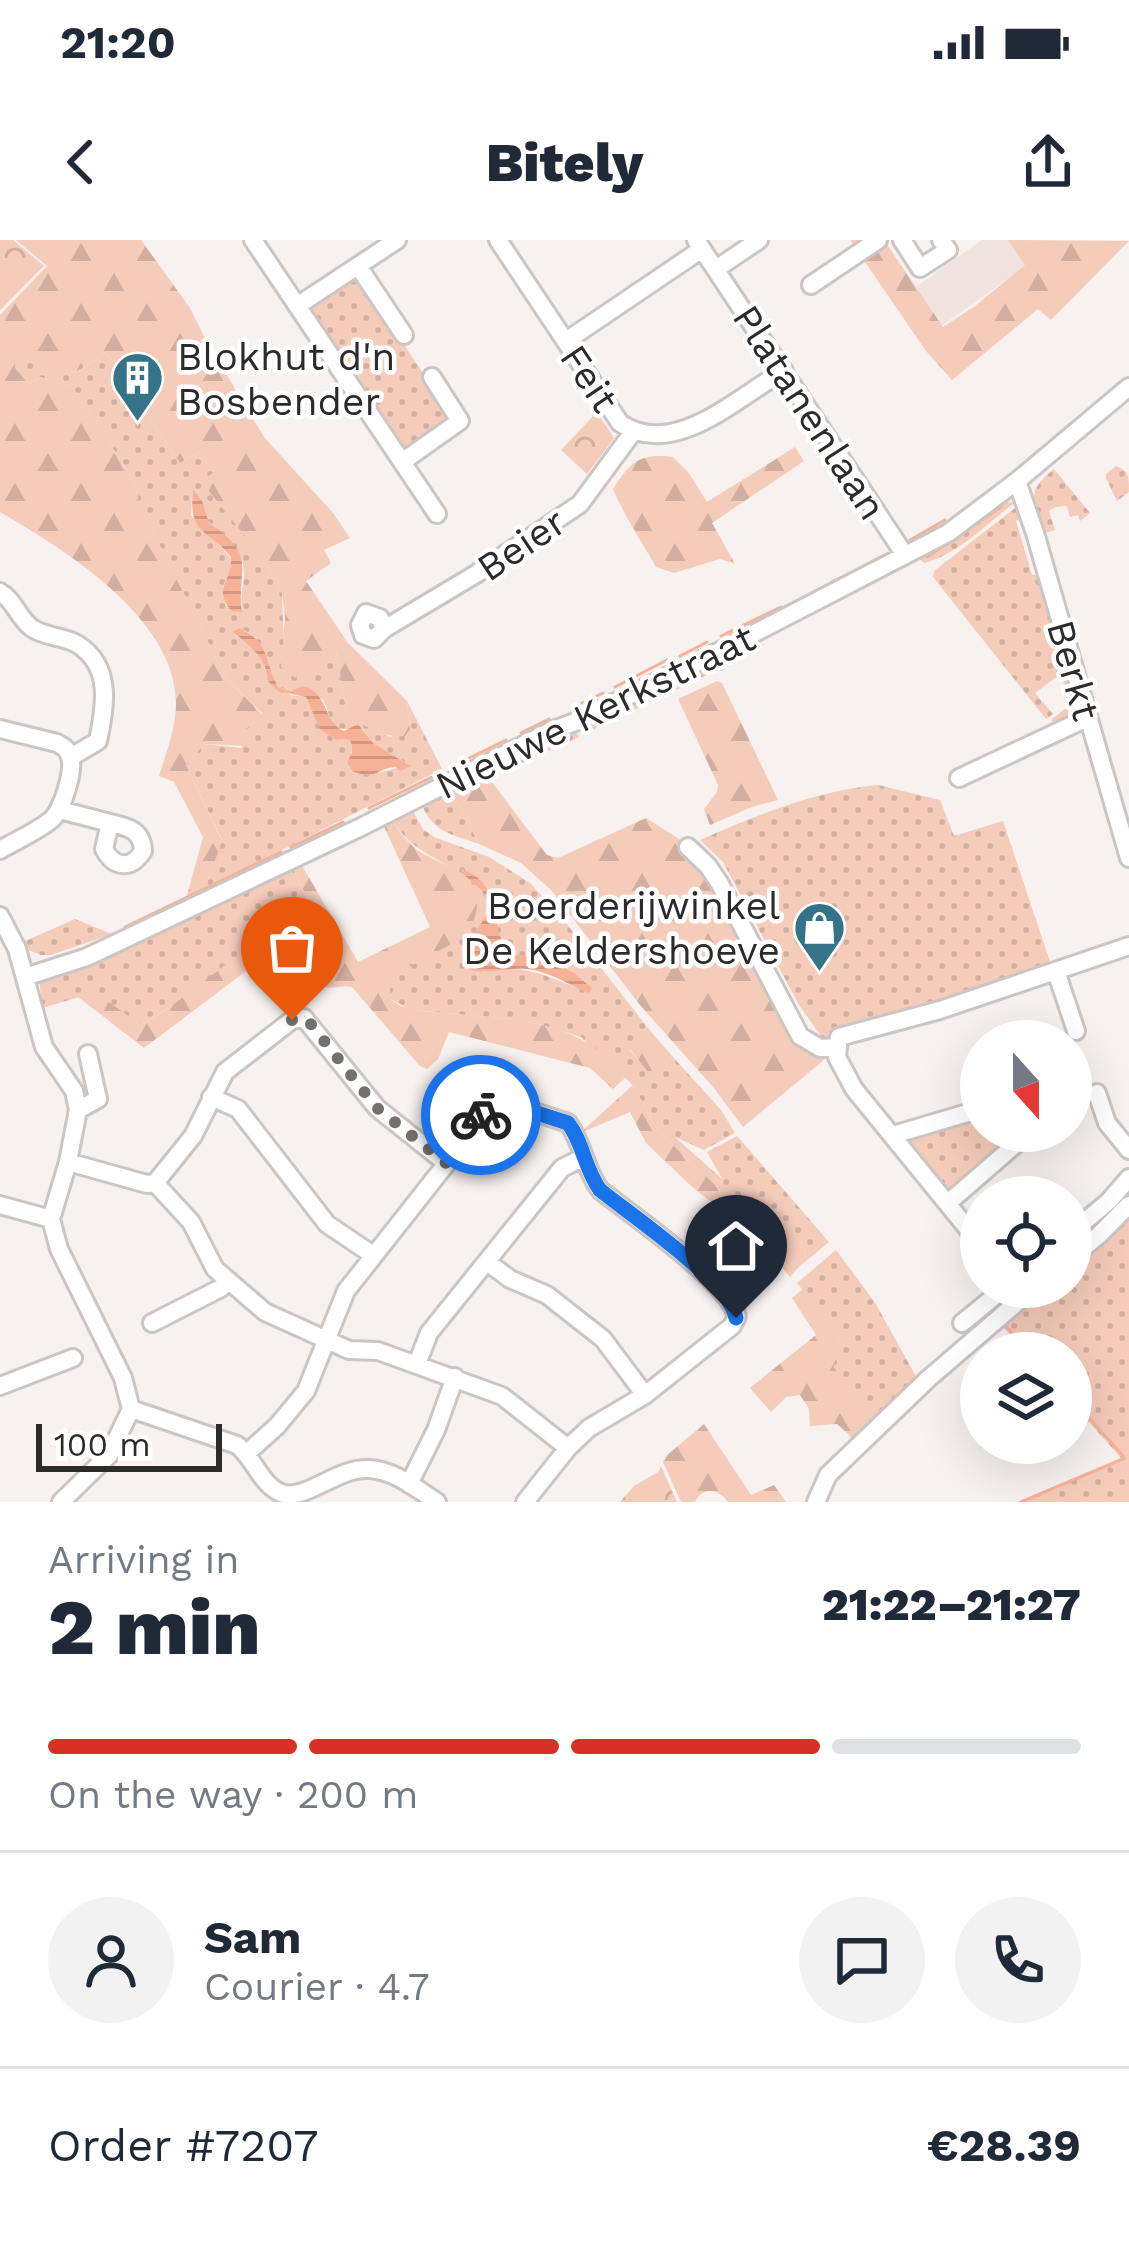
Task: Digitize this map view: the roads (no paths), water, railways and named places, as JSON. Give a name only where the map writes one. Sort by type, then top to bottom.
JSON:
[{"type":"street","points":[[253,240],[437,514]]},
{"type":"street","points":[[297,306],[397,240]]},
{"type":"street","name":"Feit","points":[[498,240],[620,423],[633,432],[660,436],[691,428],[784,370]]},
{"type":"street","name":"Platanenlaan","points":[[716,269],[759,240]]},
{"type":"street","points":[[811,285],[878,240]]},
{"type":"street","points":[[902,240],[920,268],[948,250],[941,240]]},
{"type":"street","points":[[566,341],[699,244]]},
{"type":"street","name":"Platanenlaan","points":[[699,244],[905,555]]},
{"type":"street","points":[[358,266],[404,334]]},
{"type":"street","points":[[402,462],[460,421],[432,377]]},
{"type":"street","name":"Nieuwe Kerkstraat","points":[[26,977],[87,957],[361,827],[948,533],[1017,482],[1129,387]]},
{"type":"street","name":"Beier","points":[[384,628],[451,590],[580,504],[633,432]]},
{"type":"street","name":"Berkt","points":[[1017,482],[1129,858]]},
{"type":"street","points":[[0,592],[33,628],[78,644],[100,672],[106,700],[98,741],[71,757]]},
{"type":"street","points":[[959,778],[1087,718]]},
{"type":"street","points":[[0,729],[57,743],[71,757],[60,810],[0,850]]},
{"type":"street","points":[[60,810],[110,823]]},
{"type":"street","points":[[688,847],[720,884],[800,1036],[820,1048],[838,1047]]},
{"type":"street","points":[[0,916],[17,949],[44,1047],[74,1091],[78,1110],[51,1219],[59,1249],[123,1378],[130,1409],[109,1455],[61,1502]]},
{"type":"street","points":[[960,1218],[854,1089],[837,1057],[839,1037],[940,1010],[1129,946]]},
{"type":"street","points":[[1056,971],[1072,1020]]},
{"type":"street","points":[[68,1162],[155,1183],[194,1136],[225,1072],[292,1020],[304,1018],[377,1108],[446,1163]]},
{"type":"street","points":[[78,1110],[98,1099],[88,1054]]},
{"type":"street","points":[[1096,1093],[1107,1124],[1129,1150]]},
{"type":"street","points":[[211,1097],[238,1109],[327,1224],[373,1255]]},
{"type":"street","points":[[247,1453],[306,1391],[346,1292],[494,1099],[568,1123],[600,1190],[712,1280],[735,1309],[736,1318],[645,1395],[589,1428],[525,1502]]},
{"type":"street","points":[[893,1135],[960,1115]]},
{"type":"street","points":[[948,1203],[1007,1152]]},
{"type":"street","points":[[417,1364],[429,1333],[562,1168],[584,1157]]},
{"type":"street","points":[[1092,1216],[1129,1178]]},
{"type":"street","points":[[155,1183],[191,1222],[215,1269],[265,1312],[349,1350],[378,1351],[502,1396],[568,1448]]},
{"type":"street","points":[[0,1205],[51,1219]]},
{"type":"street","points":[[1092,1241],[1129,1205]]},
{"type":"street","points":[[487,1262],[510,1280],[547,1295],[603,1339],[645,1395]]},
{"type":"street","points":[[152,1323],[228,1281]]},
{"type":"street","points":[[962,1323],[988,1308]]},
{"type":"street","points":[[816,1502],[828,1475],[1001,1308]]},
{"type":"street","points":[[0,1386],[73,1358]]},
{"type":"street","points":[[409,1484],[436,1430],[454,1377]]},
{"type":"street","points":[[130,1409],[237,1445],[286,1499],[344,1472],[368,1468],[387,1472],[437,1502]]},
{"type":"waterway","points":[[730,274],[787,361]]},
{"type":"waterway","points":[[808,395],[827,422]]},
{"type":"waterway","points":[[878,499],[888,514]]},
{"type":"waterway","points":[[927,557],[1001,507]]},
{"type":"waterway","points":[[890,517],[898,529]]},
{"type":"waterway","points":[[910,540],[945,520]]},
{"type":"waterway","points":[[871,562],[879,558]]},
{"type":"waterway","points":[[838,579],[868,564]]},
{"type":"waterway","points":[[883,576],[893,572]]},
{"type":"waterway","points":[[850,593],[870,584]]},
{"type":"waterway","points":[[721,636],[781,607]]},
{"type":"waterway","points":[[680,656],[707,642]]},
{"type":"waterway","points":[[615,687],[667,660]]},
{"type":"waterway","points":[[572,708],[603,693]]},
{"type":"waterway","points":[[521,733],[549,719]]},
{"type":"waterway","points":[[516,758],[563,735]]},
{"type":"waterway","points":[[459,763],[506,740]]},
{"type":"waterway","points":[[369,808],[432,777]]},
{"type":"waterway","points":[[291,847],[343,822]]},
{"type":"waterway","points":[[125,927],[281,852]]},
{"type":"waterway","points":[[123,949],[260,884]]},
{"type":"waterway","points":[[1106,1239],[1124,1225]]},
{"type":"waterway","points":[[1020,1311],[1024,1308]]},
{"type":"waterway","points":[[1004,1324],[1011,1332]]},
{"type":"waterway","points":[[1021,1502],[1125,1458],[1092,1421]]},
{"type":"place","name":"Blokhut d'n Bosbender","points":[[138,424]]},
{"type":"place","name":"Boerderijwinkel De Keldershoeve","points":[[819,973]]}]
